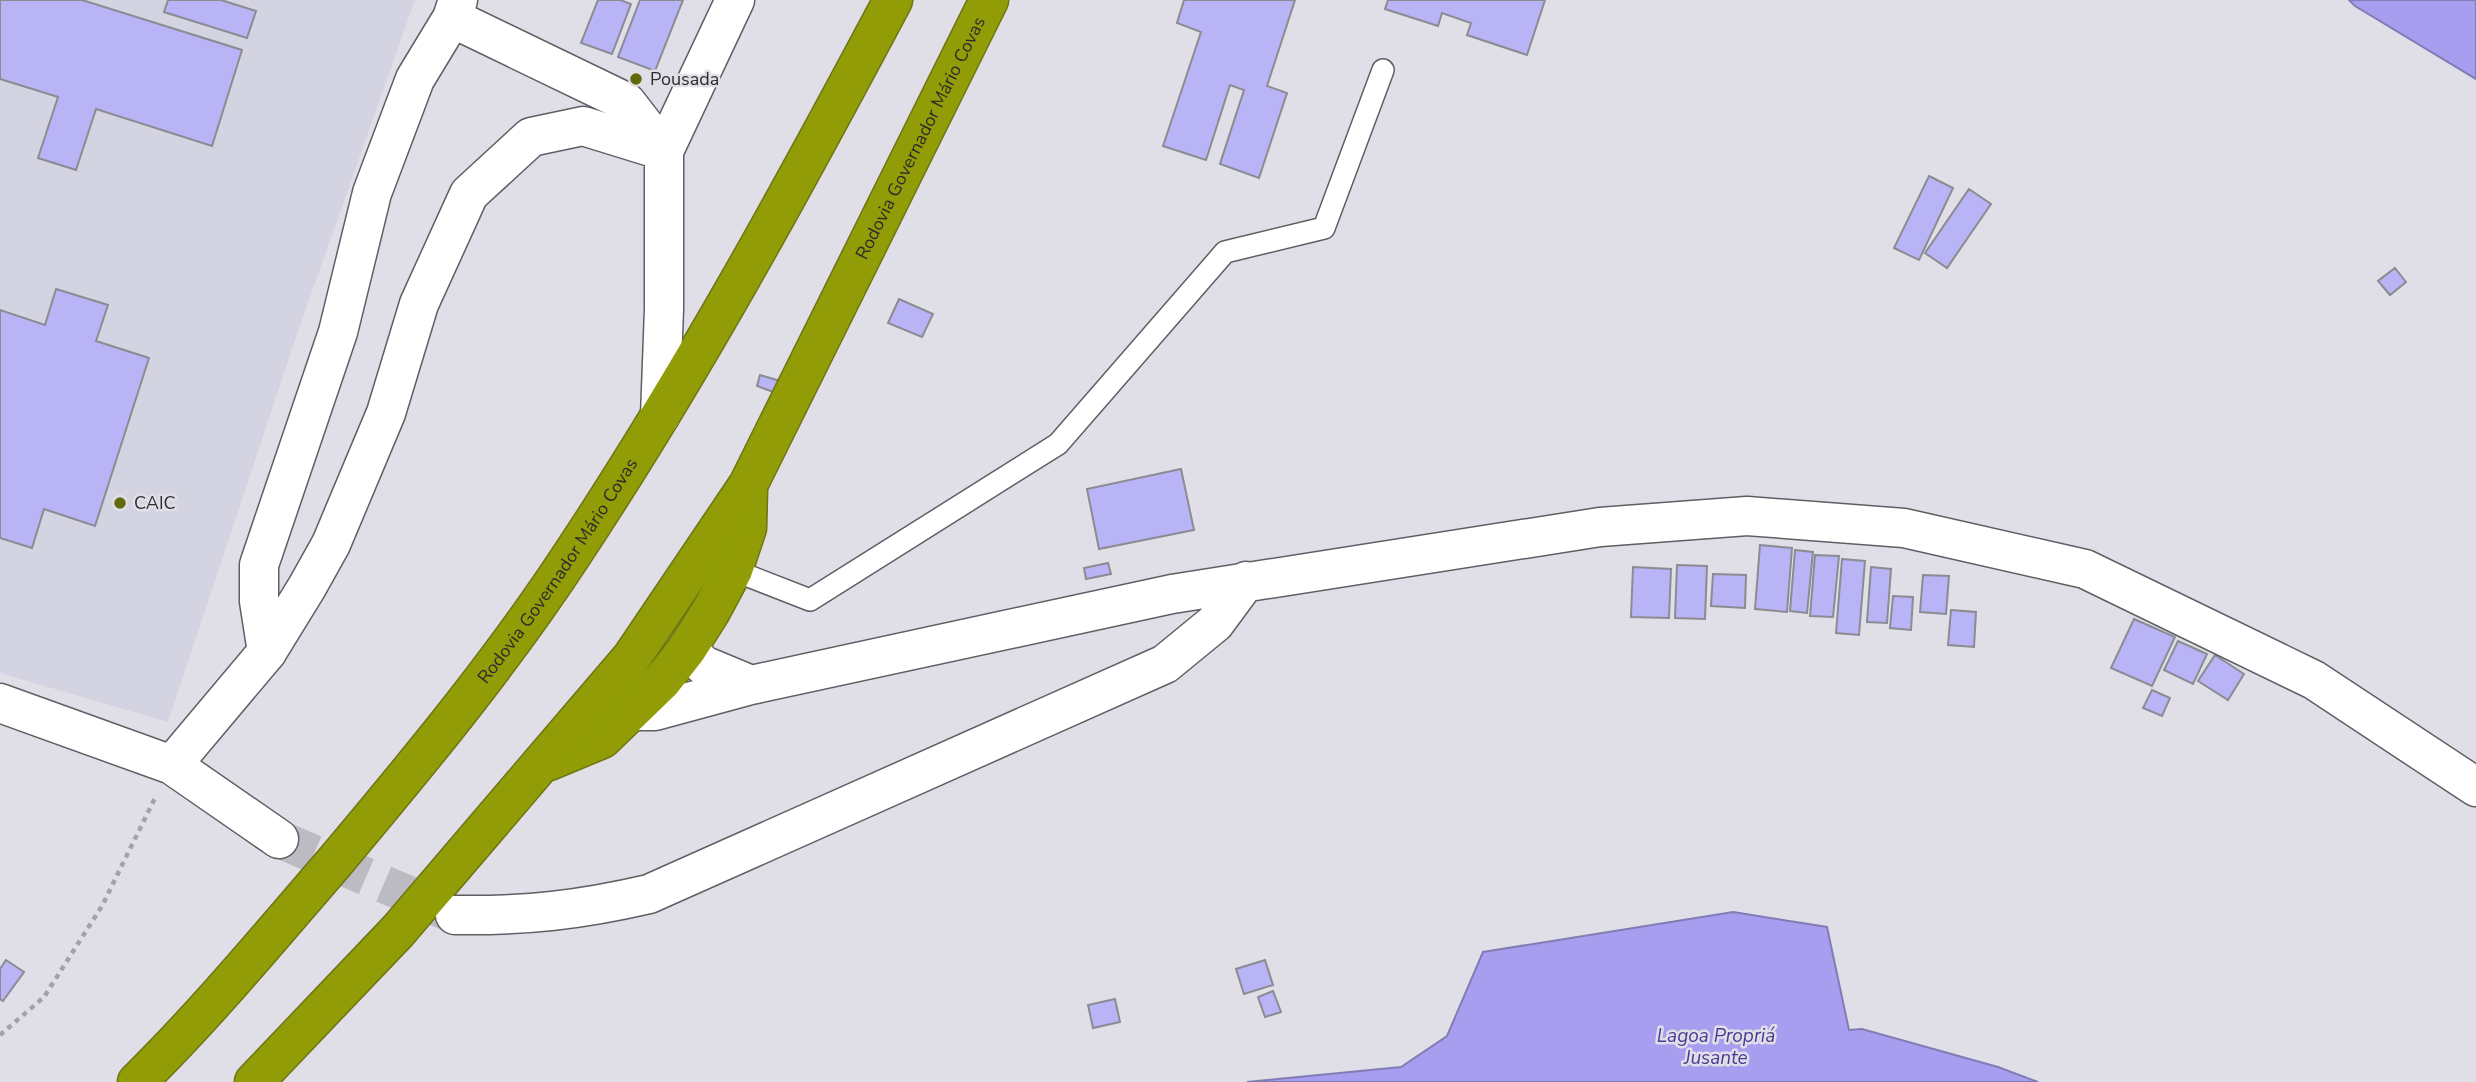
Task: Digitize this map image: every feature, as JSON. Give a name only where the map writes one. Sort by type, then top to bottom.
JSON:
[{"type":"highway","name":"Rodovia Governador Mário Covas","points":[[137,1082],[253,959],[458,712],[571,556],[660,416],[787,199],[893,0]]},
{"type":"highway","name":"Rodovia Governador Mário Covas","points":[[254,1082],[398,932],[632,657],[748,485],[989,0]]},
{"type":"highway","points":[[541,765],[602,739],[662,681],[687,649],[733,570],[747,528],[748,485]]},
{"type":"main road","points":[[660,416],[664,309],[664,151],[735,0]]},
{"type":"main road","points":[[267,652],[260,601],[260,565],[338,332],[372,193],[415,79],[455,9],[626,102],[664,151]]},
{"type":"main road","points":[[172,765],[267,652],[331,544],[386,413],[419,304],[468,194],[531,137],[583,126],[664,151]]},
{"type":"main road","points":[[633,711],[655,711],[751,685],[1172,594],[1245,581],[1600,527],[1747,516],[1904,528],[2085,569],[2314,680],[2476,787]]},
{"type":"main road","points":[[455,915],[547,913],[598,906],[649,894],[1165,664],[1215,623],[1245,581]]},
{"type":"main road","points":[[687,649],[703,665],[751,685]]},
{"type":"main road","points":[[0,703],[172,765],[279,839]]},
{"type":"lane","points":[[733,570],[810,600],[1058,443],[1225,252],[1324,228],[1383,70]]},
{"type":"path","points":[[0,1035],[44,997],[102,906],[172,765]]},
{"type":"shaded area","name":"CAIC","points":[[0,0],[415,0],[297,334],[168,722],[0,673]]},
{"type":"water","points":[[2349,0],[2476,0],[2476,79],[2355,6]]},
{"type":"water","name":"Lagoa Propriá Jusante","points":[[1733,912],[1827,927],[1849,1030],[1862,1029],[1998,1067],[2038,1082],[1247,1082],[1401,1067],[1447,1036],[1483,952]]},
{"type":"building","points":[[0,0],[82,0],[242,50],[212,146],[96,109],[76,170],[38,158],[58,97],[0,79]]},
{"type":"building","points":[[168,0],[221,0],[256,11],[247,38],[164,12]]},
{"type":"building","points":[[598,0],[620,0],[631,4],[612,54],[581,43]]},
{"type":"building","points":[[640,0],[683,0],[655,71],[618,57]]},
{"type":"building","points":[[1184,0],[1295,0],[1267,86],[1287,93],[1259,178],[1220,164],[1244,90],[1230,85],[1206,160],[1163,146],[1201,32],[1177,23]]},
{"type":"building","points":[[1388,0],[1545,0],[1527,55],[1467,35],[1471,23],[1442,13],[1438,26],[1385,9]]},
{"type":"building","points":[[1929,176],[1953,188],[1919,260],[1894,248]]},
{"type":"building","points":[[1969,189],[1991,204],[1947,268],[1925,253]]},
{"type":"building","points":[[2395,268],[2406,282],[2390,295],[2378,281]]},
{"type":"building","points":[[56,289],[108,305],[96,341],[149,358],[95,526],[44,509],[32,548],[0,538],[0,310],[45,325]]},
{"type":"building","points":[[899,299],[933,314],[922,337],[888,323]]},
{"type":"building","points":[[760,375],[780,381],[776,393],[757,386]]},
{"type":"building","points":[[1181,469],[1194,530],[1099,549],[1087,489]]},
{"type":"building","points":[[1760,545],[1792,548],[1787,612],[1755,609]]},
{"type":"building","points":[[1795,550],[1813,552],[1807,613],[1790,611]]},
{"type":"building","points":[[1815,555],[1839,556],[1833,617],[1810,616]]},
{"type":"building","points":[[1842,559],[1865,561],[1859,635],[1836,633]]},
{"type":"building","points":[[1108,563],[1111,574],[1086,579],[1084,568]]},
{"type":"building","points":[[1677,565],[1707,566],[1705,619],[1675,618]]},
{"type":"building","points":[[1633,567],[1671,569],[1669,618],[1631,617]]},
{"type":"building","points":[[1871,567],[1891,569],[1887,623],[1867,622]]},
{"type":"building","points":[[1713,574],[1746,575],[1745,608],[1711,606]]},
{"type":"building","points":[[1923,575],[1949,576],[1946,614],[1920,612]]},
{"type":"building","points":[[1893,596],[1913,597],[1911,630],[1890,628]]},
{"type":"building","points":[[1951,610],[1976,612],[1974,647],[1948,645]]},
{"type":"building","points":[[2134,619],[2175,637],[2152,686],[2111,668]]},
{"type":"building","points":[[2178,641],[2207,654],[2193,684],[2164,670]]},
{"type":"building","points":[[2215,655],[2244,674],[2228,700],[2198,681]]},
{"type":"building","points":[[2152,690],[2170,698],[2162,716],[2143,708]]},
{"type":"building","points":[[6,960],[24,972],[3,1001],[0,999],[0,969]]},
{"type":"building","points":[[1265,960],[1273,985],[1244,994],[1236,969]]},
{"type":"building","points":[[1273,991],[1281,1012],[1265,1017],[1258,997]]},
{"type":"building","points":[[1115,999],[1120,1022],[1093,1028],[1088,1005]]},
{"type":"tunnel","points":[[279,839],[453,914]]},
{"type":"place","name":"Pousada","points":[[636,79]]},
{"type":"place","name":"CAIC","points":[[120,503]]}]
